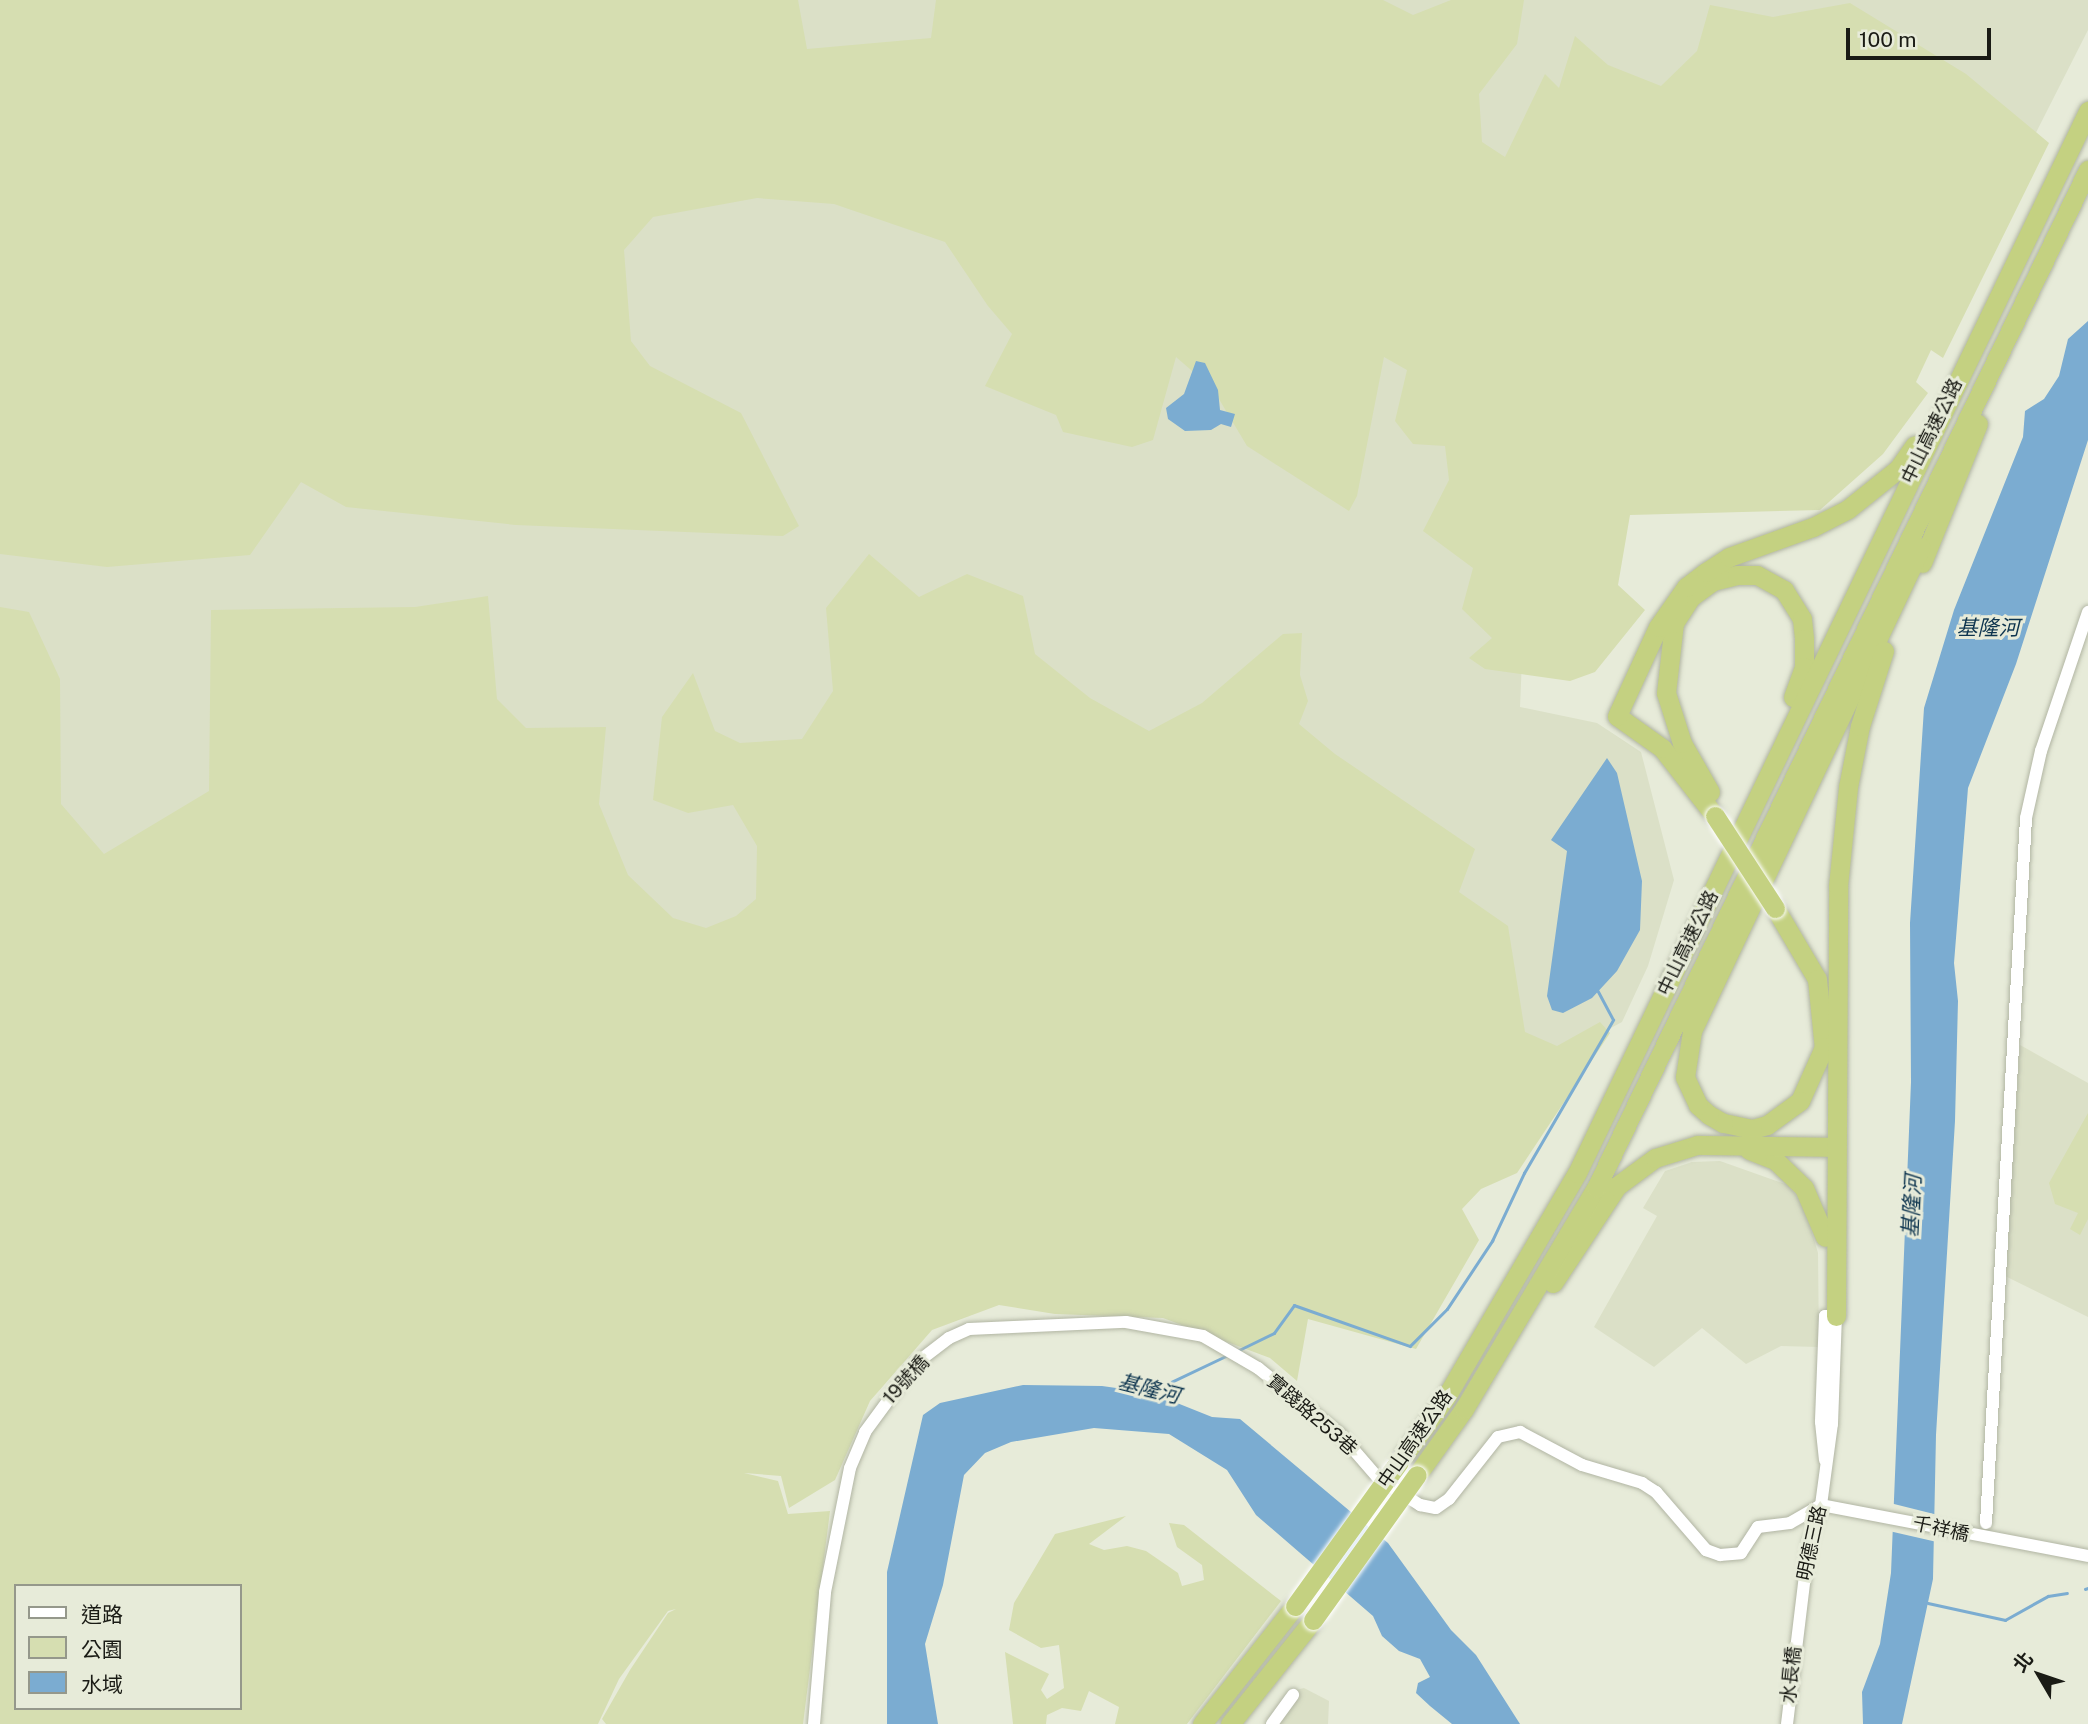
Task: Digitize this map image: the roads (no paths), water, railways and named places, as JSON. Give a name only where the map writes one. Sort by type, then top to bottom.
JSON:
[{"type":"highway","name":"中山高速公路","points":[[1202,1724],[1295,1606],[1446,1397],[1577,1173],[2088,111]]},
{"type":"highway","name":"中山高速公路","points":[[1230,1724],[1313,1620],[1464,1409],[1596,1188],[2088,170]]},
{"type":"highway","points":[[1760,793],[1767,758],[1804,667],[1802,619],[1794,600],[1771,580],[1737,575],[1713,582],[1691,597],[1674,623],[1667,664],[1671,718],[1719,814],[1779,905],[1826,976],[1830,1048],[1800,1101],[1776,1120],[1752,1129],[1723,1123],[1698,1105],[1685,1076],[1692,1031],[1978,424],[2088,190]]},
{"type":"highway","points":[[1719,814],[1662,748],[1616,716],[1658,628],[1686,587],[1706,572],[1729,557],[1813,527],[1848,509],[1898,469],[1931,419],[1985,311],[2013,266]]},
{"type":"highway","points":[[1831,1316],[1825,1237],[1830,1048],[1839,873],[1860,726],[1899,611],[1978,424]]},
{"type":"highway","points":[[1464,1409],[1521,1333],[1617,1186],[1675,1149],[1727,1145],[1828,1147]]},
{"type":"highway","points":[[1727,1145],[1758,1152],[1790,1172],[1804,1188],[1825,1237]]},
{"type":"highway","points":[[1828,1147],[1831,1316]]},
{"type":"street","points":[[1986,1523],[2026,818],[2041,751],[2088,612]]},
{"type":"street","name":"明德三路","points":[[1796,1627],[1809,1543],[1821,1505],[1832,1424],[1831,1316]]},
{"type":"street","name":"實踐路253巷","points":[[969,1329],[1126,1322],[1203,1336],[1237,1354],[1340,1434],[1379,1479],[1420,1505],[1436,1508],[1450,1499],[1498,1437],[1520,1433],[1582,1465],[1642,1483],[1656,1492],[1706,1550],[1720,1555],[1741,1553],[1758,1527],[1790,1523],[1821,1505]]},
{"type":"street","name":"19號橋","points":[[814,1724],[835,1528],[850,1468],[880,1410],[915,1364],[949,1338],[969,1329]]},
{"type":"street","name":"千祥橋","points":[[1821,1505],[2040,1550],[2088,1556]]},
{"type":"street","name":"水長橋","points":[[1787,1724],[1796,1627]]},
{"type":"street","points":[[1272,1724],[1293,1695]]},
{"type":"water","name":"基隆河","points":[[2088,321],[2088,440],[2016,664],[1968,788],[1954,963],[1958,1001],[1955,1121],[1936,1435],[1933,1579],[1902,1724],[1863,1724],[1862,1692],[1880,1644],[1891,1573],[1911,1082],[1910,923],[1924,708],[1954,610],[2023,437],[2025,411],[2044,399],[2059,376],[2068,339]]},
{"type":"water","points":[[1196,361],[1205,363],[1218,390],[1220,410],[1235,414],[1231,427],[1221,424],[1211,430],[1185,431],[1168,419],[1166,408],[1184,394]]},
{"type":"water","points":[[1607,758],[1617,773],[1642,881],[1640,930],[1617,971],[1592,998],[1563,1013],[1552,1010],[1547,996],[1567,851],[1551,840]]},
{"type":"water","name":"基隆河","points":[[1023,1385],[1102,1386],[1152,1393],[1212,1417],[1240,1419],[1388,1543],[1451,1630],[1476,1655],[1520,1724],[1452,1724],[1430,1706],[1416,1693],[1418,1683],[1430,1677],[1420,1659],[1399,1651],[1382,1636],[1373,1616],[1256,1515],[1227,1470],[1169,1434],[1094,1428],[1011,1442],[985,1453],[964,1475],[943,1585],[925,1644],[938,1724],[887,1724],[887,1572],[923,1415],[940,1403]]},
{"type":"waterway","points":[[1237,1351],[1274,1333],[1294,1305],[1410,1346],[1447,1309],[1492,1241],[1524,1173],[1613,1020],[1598,992]]},
{"type":"waterway","points":[[1155,1395],[1163,1386],[1228,1355]]},
{"type":"waterway","points":[[1928,1603],[2005,1620],[2048,1596],[2067,1593]]}]
